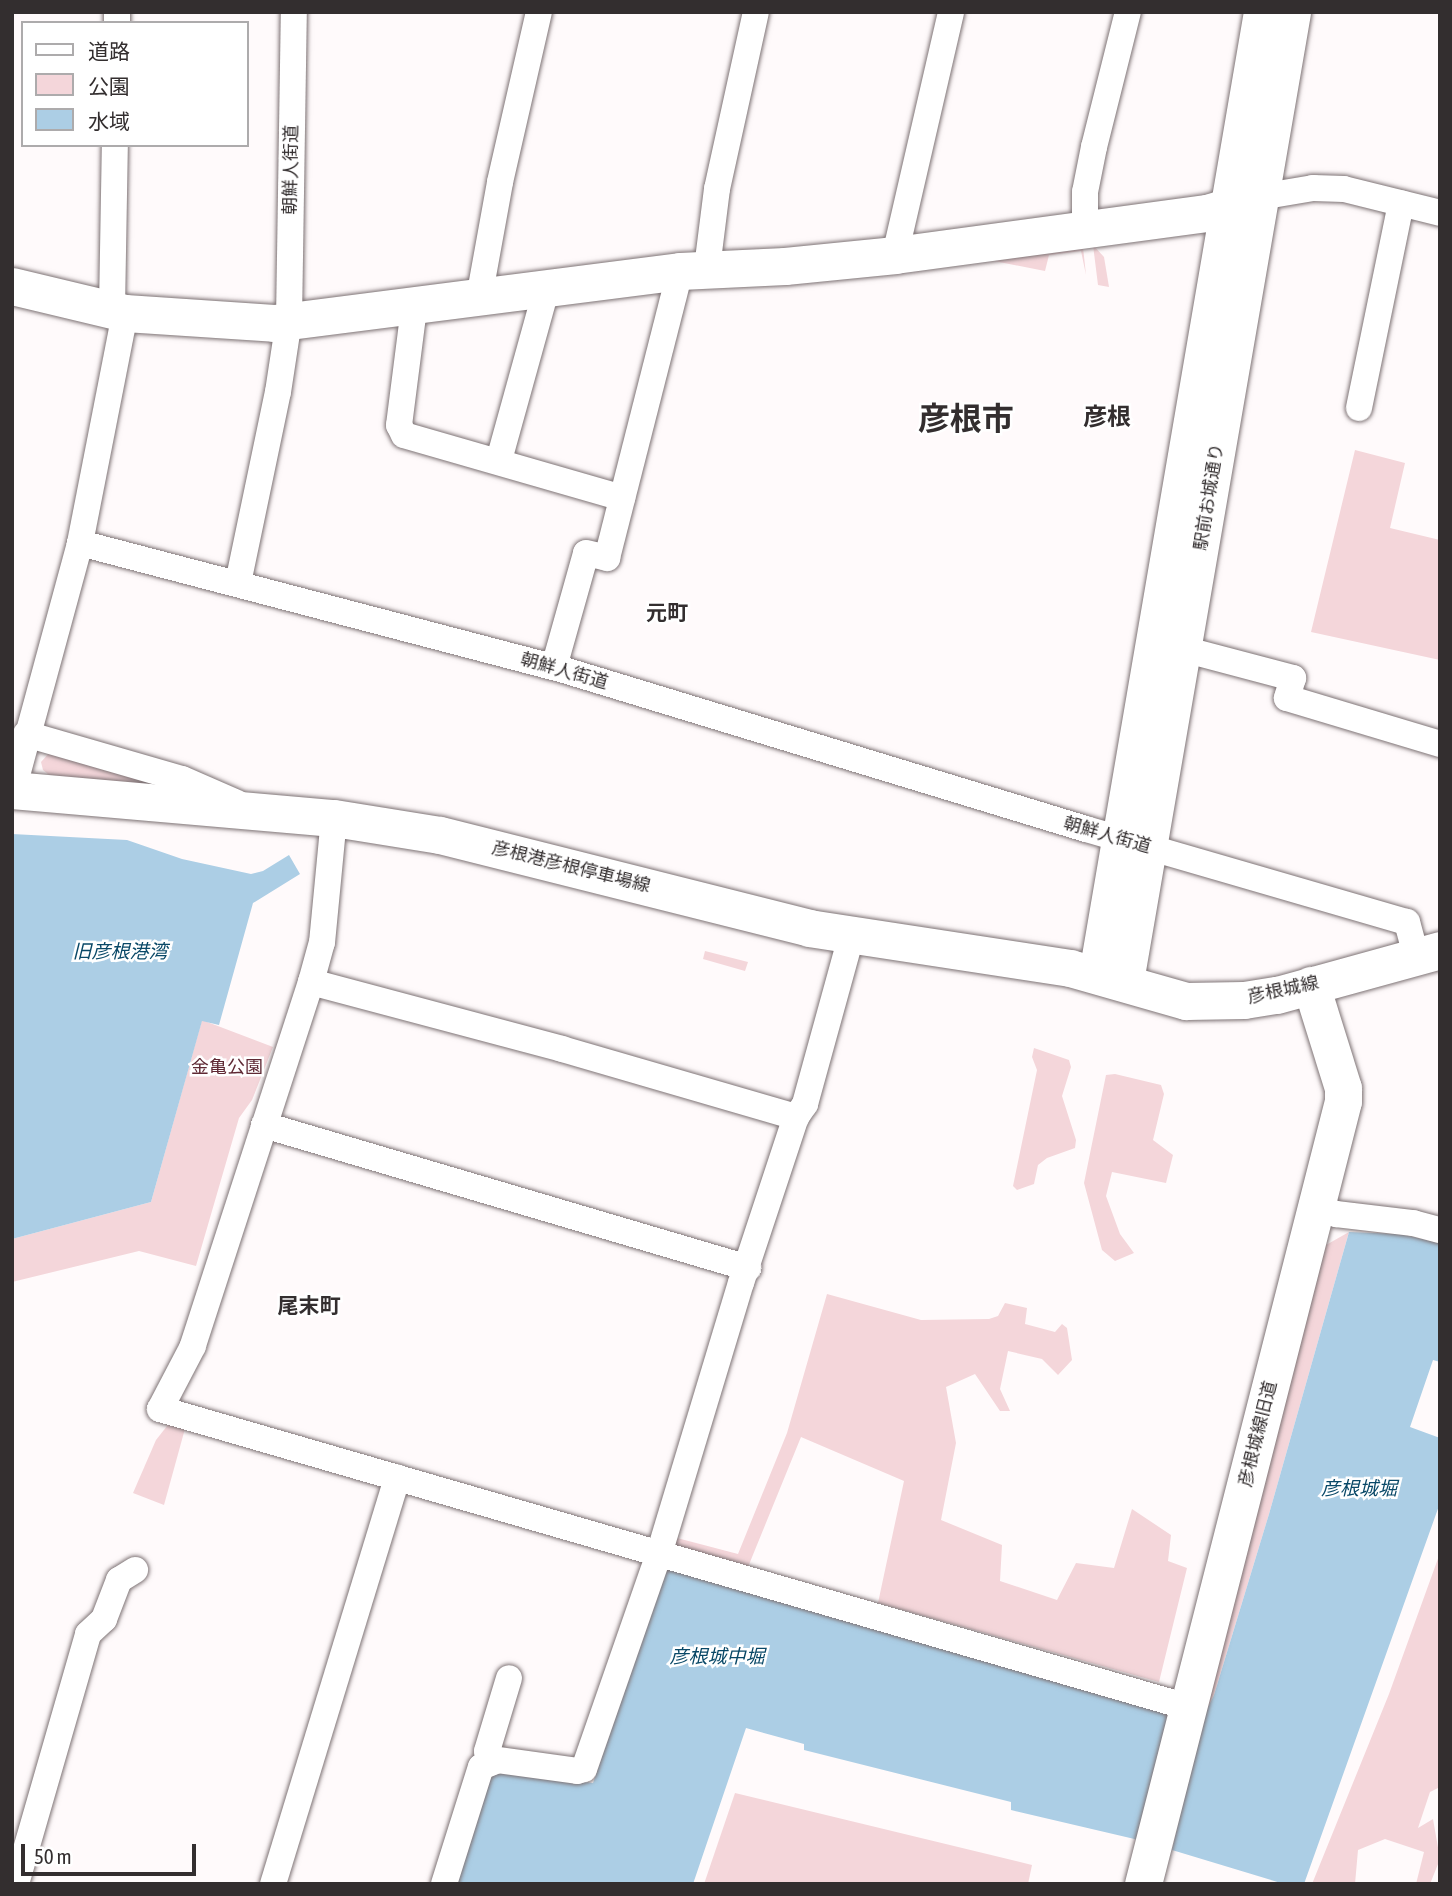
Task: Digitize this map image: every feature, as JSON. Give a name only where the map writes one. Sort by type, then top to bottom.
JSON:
[{"type":"main road","name":"駅前お城通り","points":[[1135,844],[1183,649],[1245,201],[1262,12]]},
{"type":"main road","name":"駅前お城通り","points":[[1111,977],[1245,201],[1292,12]]},
{"type":"main road","points":[[12,286],[119,311],[274,323],[414,308],[694,270],[785,266],[895,255],[1085,227],[1207,213],[1245,201]]},
{"type":"main road","name":"彦根港彦根停車場線","points":[[13,790],[334,818],[449,837],[809,928],[1111,977]]},
{"type":"main road","name":"彦根城線","points":[[1111,977],[1185,1001],[1244,1000],[1311,985],[1428,952]]},
{"type":"main road","name":"彦根城線旧道","points":[[1143,1884],[1316,1206],[1343,1088],[1311,985]]},
{"type":"street","name":"朝鮮人街道","points":[[293,12],[289,320],[278,392],[238,583],[554,667],[1135,844],[1407,922],[1428,952]]},
{"type":"street","points":[[479,298],[500,182],[539,12]]},
{"type":"street","points":[[554,667],[586,553],[607,558],[622,498],[717,189],[756,12]]},
{"type":"street","points":[[895,255],[951,12]]},
{"type":"street","points":[[1085,227],[1085,192],[1091,158],[1128,12]]},
{"type":"street","points":[[13,790],[26,734],[80,543],[119,311],[115,147]]},
{"type":"street","points":[[1245,201],[1313,188],[1344,189],[1440,213]]},
{"type":"street","points":[[1359,408],[1401,203]]},
{"type":"street","points":[[499,460],[546,290]]},
{"type":"street","points":[[414,308],[399,425],[404,435],[499,460],[622,498]]},
{"type":"street","points":[[80,543],[238,583]]},
{"type":"street","points":[[1183,649],[1293,678],[1287,698],[1440,744]]},
{"type":"street","points":[[26,734],[182,779],[255,810]]},
{"type":"street","points":[[334,818],[322,942],[311,982],[193,1346],[160,1409],[1188,1707]]},
{"type":"street","points":[[444,1884],[481,1767],[498,1760],[576,1771],[584,1769],[659,1553],[741,1283],[796,1117],[805,1104],[852,933]]},
{"type":"street","points":[[311,982],[562,1049],[796,1117]]},
{"type":"street","points":[[264,1125],[748,1268]]},
{"type":"street","points":[[1316,1206],[1336,1214],[1413,1223],[1440,1230]]},
{"type":"street","points":[[273,1884],[397,1478]]},
{"type":"street","points":[[16,1884],[88,1634],[104,1619],[119,1580],[135,1570]]},
{"type":"street","points":[[490,1763],[487,1751],[509,1678]]},
{"type":"green space","points":[[1093,245],[1104,257],[1109,287],[1098,285]]},
{"type":"green space","points":[[1083,247],[1086,275],[1081,251],[1049,255],[1045,271],[989,260]]},
{"type":"green space","points":[[1355,450],[1405,463],[1390,528],[1440,540],[1440,660],[1311,632]]},
{"type":"green space","points":[[50,752],[147,779],[147,784],[53,778],[43,770],[41,762]]},
{"type":"green space","points":[[705,951],[748,962],[745,971],[703,959]]},
{"type":"green space","name":"金亀公園","points":[[202,1020],[273,1047],[252,1100],[239,1118],[196,1266],[139,1251],[12,1282],[12,1239],[151,1202]]},
{"type":"green space","points":[[1034,1048],[1069,1060],[1071,1067],[1062,1096],[1076,1140],[1075,1148],[1047,1158],[1038,1165],[1034,1184],[1017,1190],[1013,1186],[1037,1070],[1032,1057]]},
{"type":"green space","points":[[1115,1074],[1161,1085],[1164,1094],[1153,1140],[1173,1155],[1166,1183],[1112,1172],[1106,1196],[1120,1234],[1134,1253],[1115,1261],[1102,1250],[1084,1183],[1106,1075]]},
{"type":"green space","points":[[1349,1232],[1269,1514],[1214,1695],[1202,1719],[1326,1245]]},
{"type":"green space","points":[[827,1294],[921,1320],[989,1319],[998,1316],[1005,1303],[1027,1308],[1025,1324],[1055,1332],[1062,1324],[1067,1328],[1072,1360],[1058,1375],[1042,1359],[1008,1351],[1000,1389],[1010,1411],[1000,1411],[975,1374],[946,1387],[956,1443],[941,1520],[1002,1545],[1000,1581],[1057,1600],[1076,1563],[1114,1568],[1132,1509],[1171,1535],[1168,1561],[1187,1568],[1159,1682],[878,1603],[904,1481],[801,1437],[748,1567],[673,1546],[677,1538],[738,1554],[787,1433]]},
{"type":"green space","points":[[171,1421],[186,1425],[164,1505],[133,1493],[156,1440]]},
{"type":"green space","points":[[1440,1553],[1440,1787],[1430,1792],[1418,1828],[1433,1819],[1440,1859],[1430,1884],[1416,1884],[1424,1852],[1385,1839],[1358,1850],[1355,1884],[1312,1884],[1389,1694]]},
{"type":"green space","points":[[735,1793],[1032,1865],[1028,1884],[704,1884]]},
{"type":"water","name":"旧彦根港湾","points":[[12,834],[127,840],[182,859],[251,874],[263,871],[289,855],[300,874],[253,903],[219,1025],[202,1021],[151,1202],[12,1239]]},
{"type":"water","name":"彦根城堀","points":[[1349,1232],[1400,1234],[1440,1243],[1440,1362],[1433,1360],[1410,1427],[1440,1438],[1440,1503],[1304,1884],[1284,1884],[1172,1850],[1202,1719],[1214,1695],[1269,1514]]},
{"type":"water","name":"彦根城中堀","points":[[666,1569],[1175,1708],[1143,1841],[1011,1810],[1011,1802],[804,1750],[804,1744],[746,1728],[693,1884],[452,1884],[491,1777],[505,1770],[593,1783]]},
{"type":"district","name":"彦根","points":[[1107,417]]},
{"type":"district","name":"彦根市","points":[[966,419]]},
{"type":"district","name":"元町","points":[[667,612]]},
{"type":"district","name":"尾末町","points":[[309,1305]]}]
